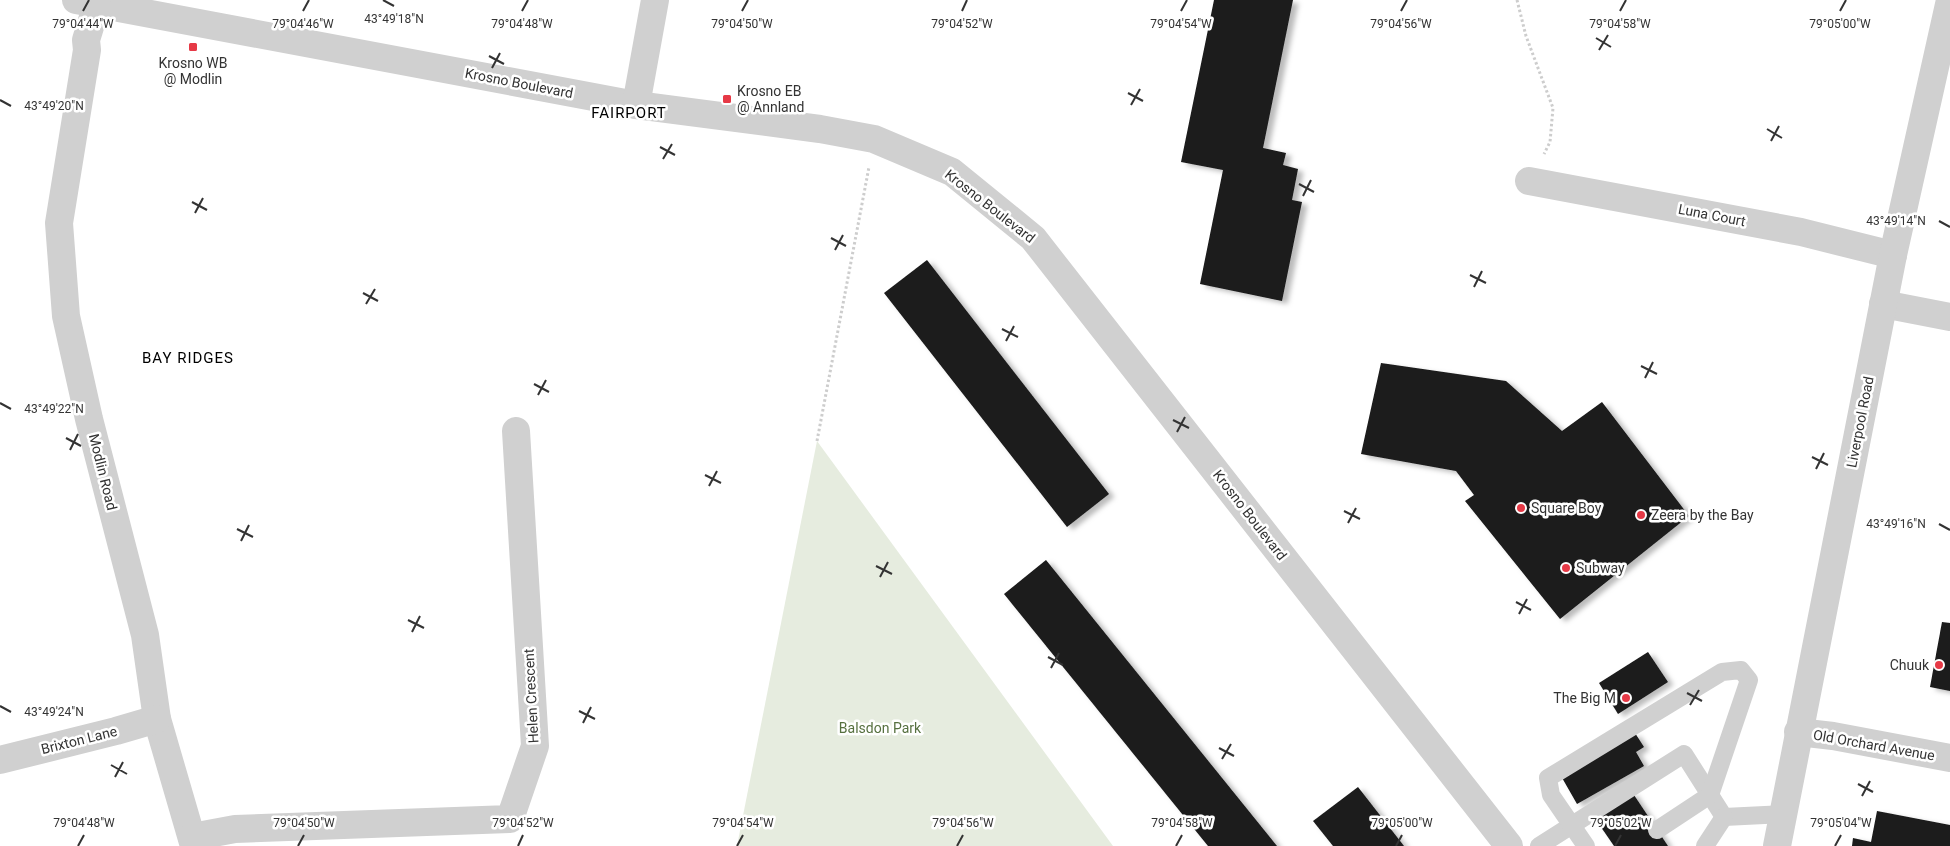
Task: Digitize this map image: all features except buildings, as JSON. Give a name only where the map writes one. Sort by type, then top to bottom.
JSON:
[{"type":"street","points":[[636,105],[655,0]]},
{"type":"street","name":"Liverpool Road","points":[[1777,846],[1893,255],[1950,0]]},
{"type":"street","name":"Krosno Boulevard","points":[[87,2],[636,105],[820,129],[874,139],[952,172],[1033,238],[1509,846]]},
{"type":"street","name":"Modlin Road","points":[[87,2],[87,50],[59,223],[66,316],[90,420],[145,635],[157,719],[193,841]]},
{"type":"street","name":"Luna Court","points":[[1529,181],[1801,232],[1893,255]]},
{"type":"street","points":[[1883,304],[1950,317]]},
{"type":"street","name":"Helen Crescent","points":[[193,841],[235,829],[510,818],[535,746],[516,431]]},
{"type":"street","name":"Brixton Lane","points":[[0,760],[157,719]]},
{"type":"street","name":"Old Orchard Avenue","points":[[1798,732],[1950,758]]},
{"type":"lane","points":[[1586,846],[1551,795],[1548,778],[1722,672],[1741,670],[1749,680],[1710,795],[1657,830]]},
{"type":"lane","points":[[1539,846],[1684,754],[1724,818]]},
{"type":"lane","points":[[1724,818],[1783,814]]},
{"type":"lane","points":[[1705,846],[1724,818]]},
{"type":"path","points":[[1517,0],[1526,36],[1553,108],[1550,142],[1529,181]]},
{"type":"path","points":[[817,441],[874,139]]},
{"type":"green space","name":"Balsdon Park","points":[[817,441],[1113,846],[737,846]]},
{"type":"place","name":"Krosno WB @ Modlin","points":[[193,47]]},
{"type":"place","name":"Krosno EB @ Annland","points":[[727,99]]},
{"type":"place","name":"Square Boy","points":[[1521,508]]},
{"type":"place","name":"Zeera by the Bay","points":[[1641,515]]},
{"type":"place","name":"Subway","points":[[1566,568]]},
{"type":"place","name":"Chuuk","points":[[1939,665]]},
{"type":"place","name":"The Big M","points":[[1626,698]]},
{"type":"district","name":"FAIRPORT","points":[[629,113]]},
{"type":"district","name":"BAY RIDGES","points":[[188,358]]}]
